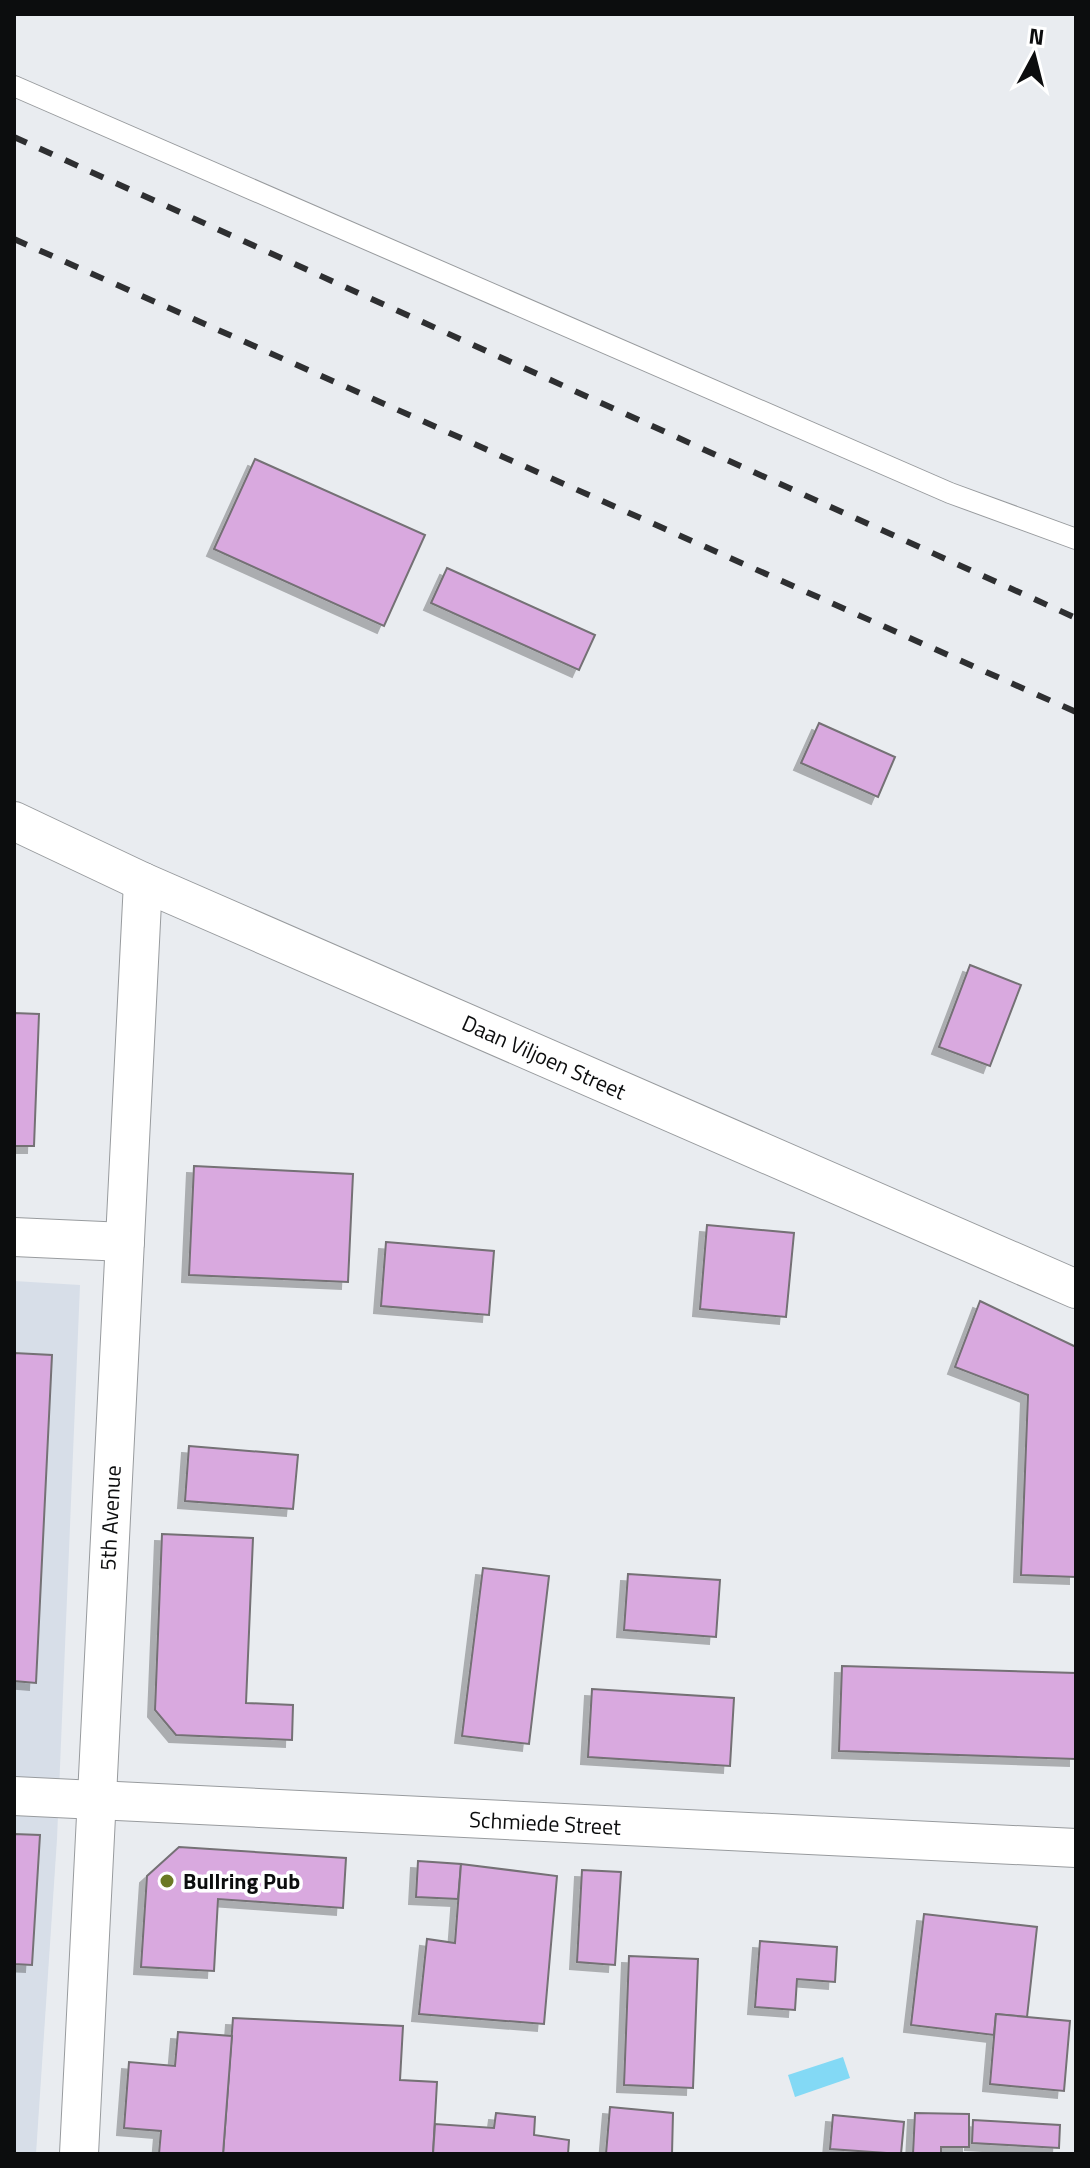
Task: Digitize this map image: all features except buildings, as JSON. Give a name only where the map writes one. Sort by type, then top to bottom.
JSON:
[{"type":"street","name":"Daan Viljoen Street","points":[[14,821],[143,882],[1076,1289]]},
{"type":"street","name":"5th Avenue","points":[[79,2154],[143,882]]},
{"type":"street","points":[[14,1237],[125,1242]]},
{"type":"street","name":"Schmiede Street","points":[[14,1796],[1076,1848]]},
{"type":"lane","points":[[14,86],[950,493],[1076,539]]},
{"type":"shaded area","points":[[14,1281],[80,1285],[57,1839],[36,2154],[14,2154]]},
{"type":"water","points":[[843,2057],[850,2078],[795,2097],[788,2075]]},
{"type":"railway","points":[[14,137],[1076,618]]},
{"type":"railway","points":[[14,239],[1076,712]]},
{"type":"place","name":"Bullring Pub","points":[[167,1881]]}]
